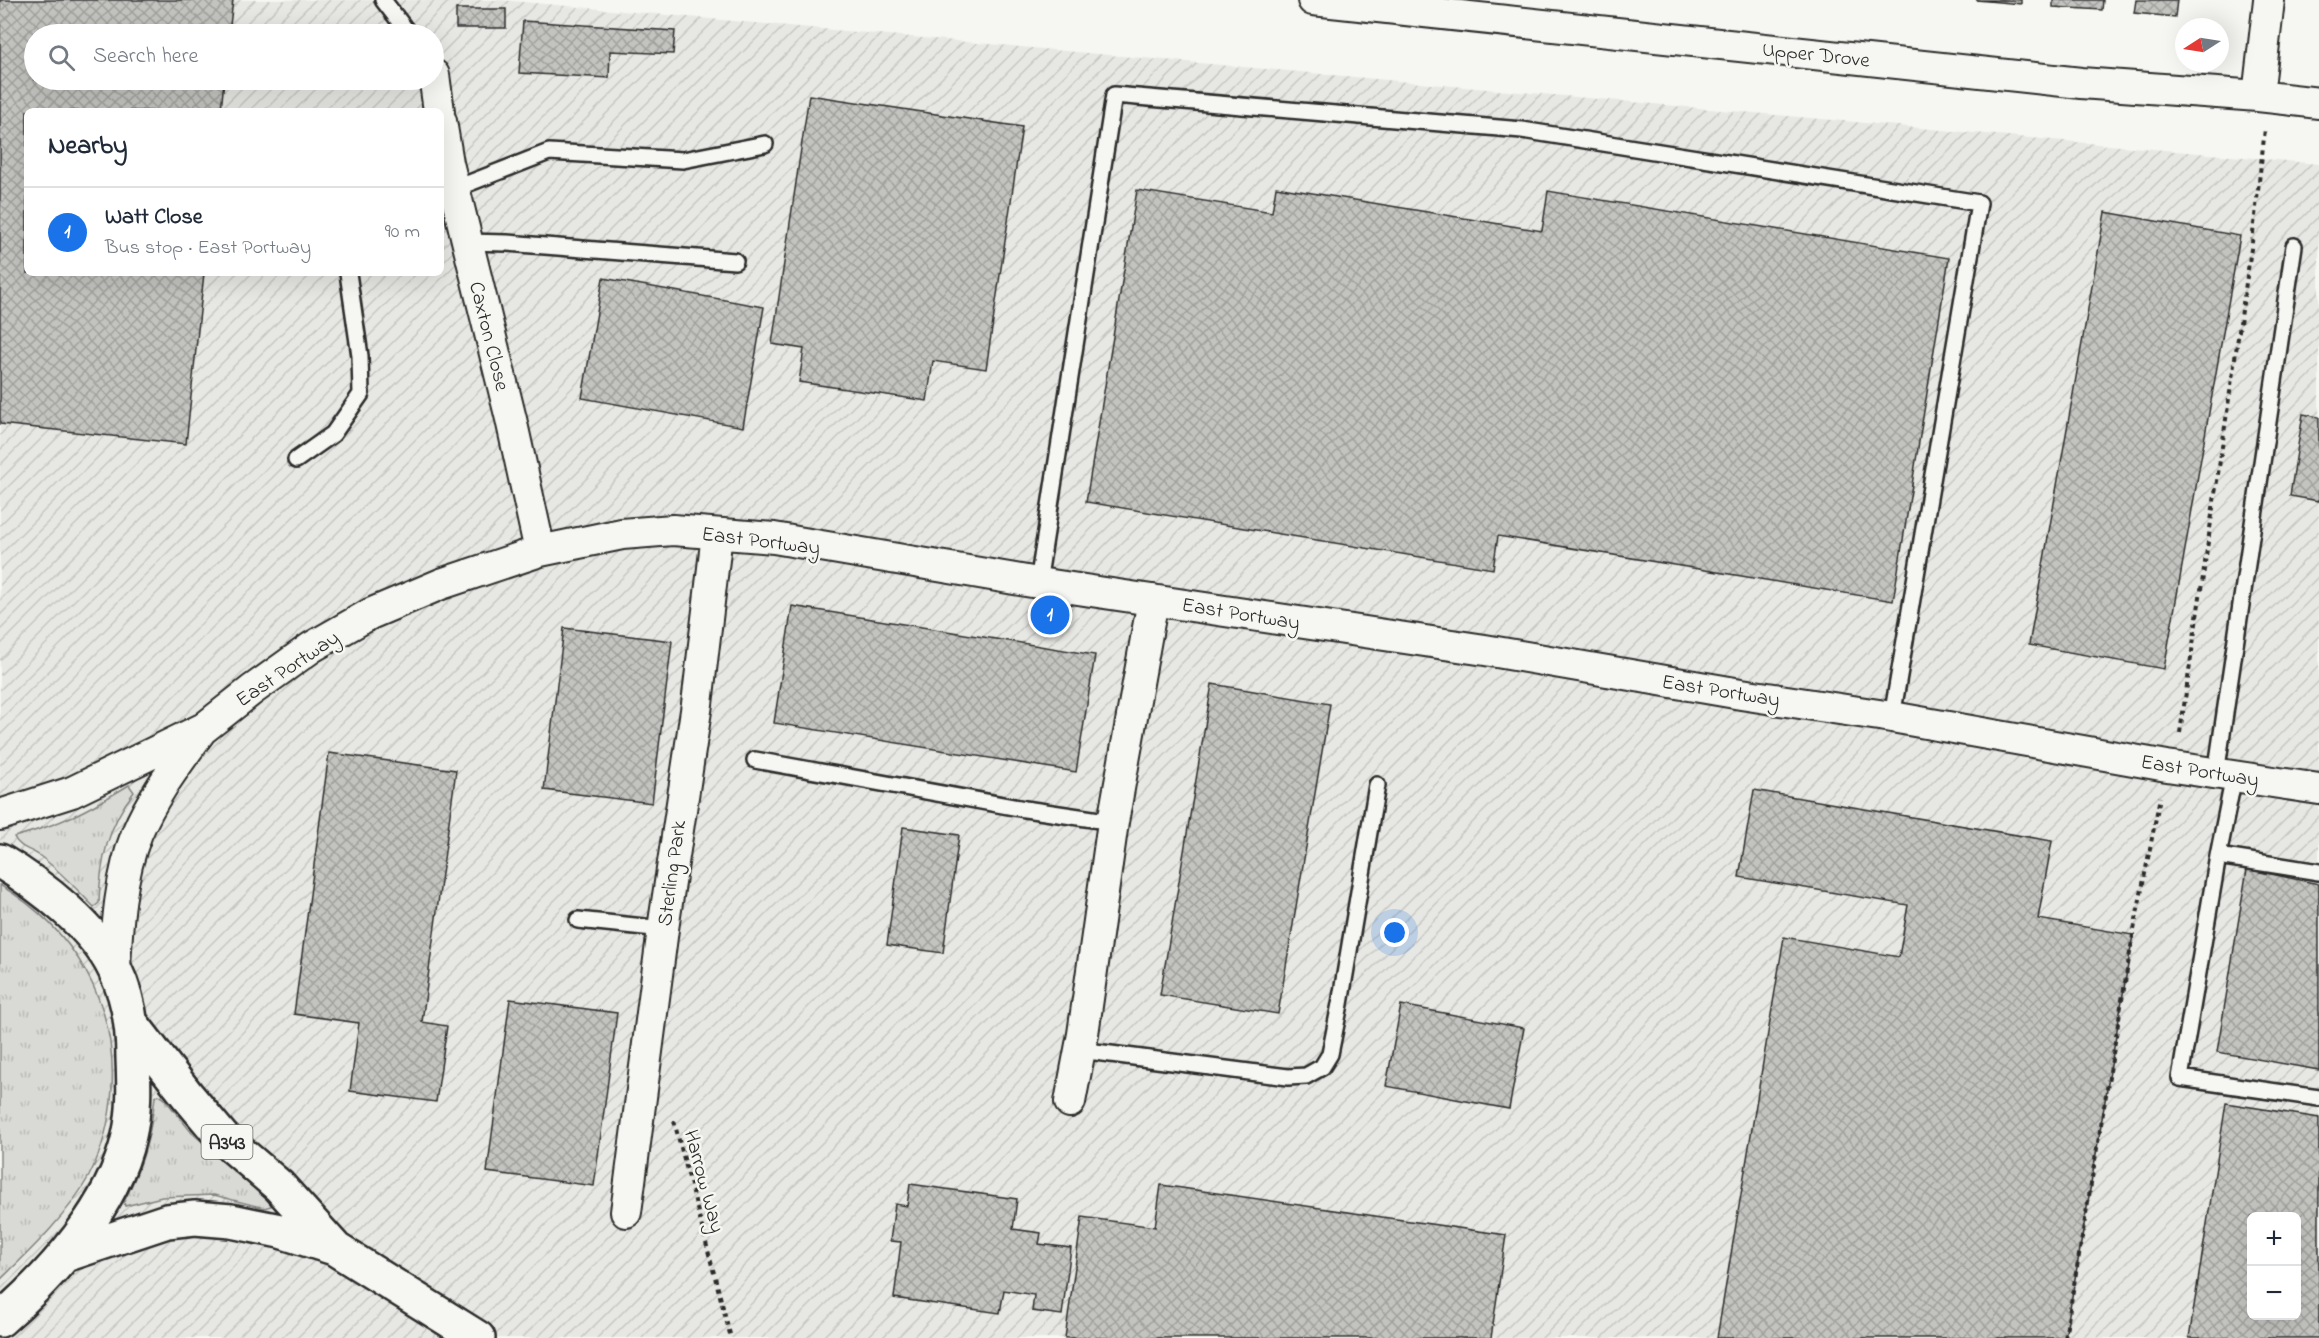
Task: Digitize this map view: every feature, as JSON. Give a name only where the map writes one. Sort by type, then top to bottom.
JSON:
[{"type":"main road","points":[[0,861],[30,879],[64,908],[96,942],[115,969],[132,1024],[134,1101],[129,1137],[100,1204],[65,1255],[45,1278],[0,1320]]},
{"type":"main road","name":"A343","points":[[132,1024],[223,1138],[279,1186],[334,1248]]},
{"type":"main road","name":"A343","points":[[65,1255],[167,1221],[195,1218],[231,1221],[280,1231],[334,1248],[478,1338]]},
{"type":"street","name":"Upper Drove","points":[[1313,0],[2081,82],[2319,103]]},
{"type":"street","points":[[2258,96],[2270,0]]},
{"type":"street","points":[[436,90],[439,108]]},
{"type":"street","name":"Caxton Close","points":[[444,143],[448,172],[511,419],[540,551]]},
{"type":"street","name":"East Portway","points":[[204,728],[312,647],[370,614],[441,584],[540,551],[622,534],[673,530],[774,538],[1038,582],[1485,650],[2319,789]]},
{"type":"street","name":"Sterling Park","points":[[626,1212],[663,929],[697,704],[717,534]]},
{"type":"street","points":[[1070,1102],[1080,1050],[1113,822],[1154,600]]},
{"type":"street","points":[[0,815],[72,792],[204,728]]},
{"type":"street","points":[[115,969],[121,899],[127,866],[137,833],[172,770],[204,728]]},
{"type":"lane","points":[[383,0],[401,24]]},
{"type":"lane","points":[[1038,582],[1114,94],[1534,132],[1980,203],[1892,717]]},
{"type":"lane","points":[[448,172],[487,174],[549,152],[683,160],[765,144]]},
{"type":"lane","points":[[466,242],[507,243],[735,261]]},
{"type":"lane","points":[[2295,246],[2225,775],[2218,856],[2180,1078],[2319,1098]]},
{"type":"lane","points":[[296,460],[333,434],[361,393],[360,356],[348,276]]},
{"type":"lane","points":[[755,759],[1025,809],[1113,822]]},
{"type":"lane","points":[[1080,1050],[1288,1077],[1305,1076],[1322,1067],[1330,1054],[1340,1004],[1377,785]]},
{"type":"lane","points":[[2218,856],[2319,872]]},
{"type":"lane","points":[[578,920],[663,929]]},
{"type":"path","points":[[2252,242],[2266,132],[2258,96]]},
{"type":"path","name":"Harrow Way","points":[[671,1110],[731,1338]]},
{"type":"shaded area","points":[[0,0],[500,0],[2319,164],[2319,1338],[0,1338]]},
{"type":"green space","points":[[129,785],[134,792],[118,817],[107,844],[101,873],[99,903],[94,907],[67,879],[37,854],[21,845],[14,837],[74,816]]},
{"type":"green space","points":[[0,885],[49,923],[86,971],[107,1027],[112,1057],[112,1089],[105,1134],[89,1176],[60,1218],[0,1280]]},
{"type":"green space","points":[[159,1095],[164,1098],[192,1133],[270,1199],[271,1206],[264,1208],[214,1195],[162,1197],[125,1206],[124,1202],[145,1151],[155,1097]]},
{"type":"building","points":[[0,0],[233,0],[230,24],[24,24],[24,90],[223,90],[221,108],[24,108],[24,276],[204,276],[186,444],[0,424]]},
{"type":"building","points":[[1976,0],[2021,0],[2021,4]]},
{"type":"building","points":[[2053,0],[2103,0],[2102,10],[2053,7]]},
{"type":"building","points":[[2136,0],[2177,0],[2175,17],[2134,13]]},
{"type":"building","points":[[456,9],[506,9],[506,28],[456,28]]},
{"type":"building","points":[[523,21],[675,31],[673,54],[610,51],[609,78],[519,73]]},
{"type":"building","points":[[809,95],[1022,127],[986,369],[933,361],[927,401],[799,382],[804,349],[772,344]]},
{"type":"building","points":[[1276,187],[1542,231],[1548,191],[1949,258],[1893,601],[1498,536],[1493,569],[1086,502],[1137,190],[1272,212]]},
{"type":"building","points":[[2105,212],[2240,236],[2164,669],[2029,645]]},
{"type":"building","points":[[603,278],[764,307],[743,427],[582,398]]},
{"type":"building","points":[[2303,414],[2319,417],[2319,501],[2290,496]]},
{"type":"building","points":[[792,606],[1095,655],[1076,772],[774,723]]},
{"type":"building","points":[[564,628],[672,641],[652,803],[544,790]]},
{"type":"building","points":[[1212,684],[1330,704],[1278,1014],[1160,995]]},
{"type":"building","points":[[329,753],[456,770],[422,1022],[447,1026],[436,1102],[350,1091],[359,1023],[294,1014]]},
{"type":"building","points":[[1754,790],[2052,841],[2038,919],[2133,935],[2065,1338],[1717,1338],[1784,937],[1899,957],[1908,905],[1739,877]]},
{"type":"building","points":[[903,827],[959,835],[943,953],[887,945]]},
{"type":"building","points":[[2247,869],[2319,884],[2319,1070],[2217,1052]]},
{"type":"building","points":[[510,999],[617,1013],[594,1186],[487,1172]]},
{"type":"building","points":[[1401,1005],[1524,1028],[1509,1109],[1386,1086]]},
{"type":"building","points":[[2226,1103],[2319,1118],[2319,1338],[2189,1338]]},
{"type":"building","points":[[910,1184],[1017,1199],[1013,1229],[1041,1233],[1039,1244],[1071,1248],[1062,1315],[1032,1311],[1034,1295],[1004,1290],[1000,1313],[894,1298],[901,1242],[890,1241],[895,1204],[907,1206]]},
{"type":"building","points":[[1161,1185],[1506,1235],[1491,1338],[1065,1338],[1082,1217],[1155,1227]]},
{"type":"place","name":"Watt Close","points":[[1050,615]]}]
